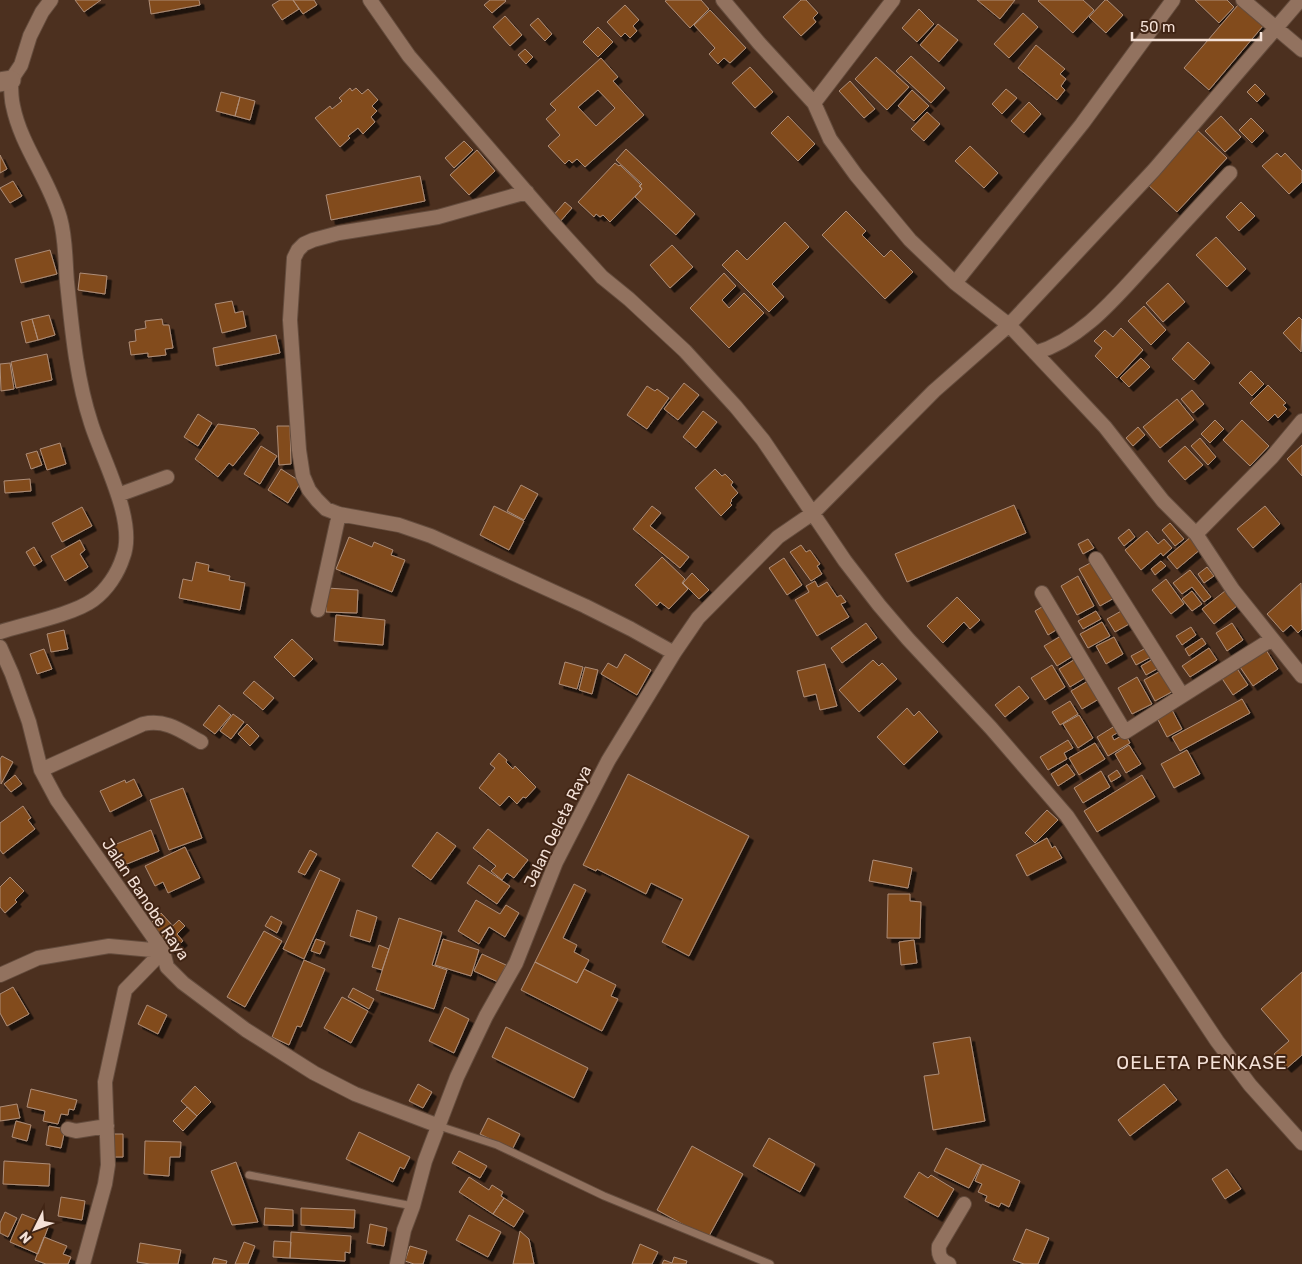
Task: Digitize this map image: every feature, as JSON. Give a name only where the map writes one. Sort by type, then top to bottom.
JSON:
[{"type":"street","points":[[0,632],[73,610],[93,600],[108,586],[124,556],[127,540],[118,495],[91,425],[81,390],[71,314],[64,237],[59,217],[51,193],[18,124],[5,81],[21,65],[30,36],[42,12],[51,0]]},
{"type":"street","points":[[370,0],[409,56],[554,224],[602,277],[662,328],[706,373],[763,440],[845,561],[902,632],[991,728],[1067,816],[1217,1042],[1250,1085],[1302,1143]]},
{"type":"street","points":[[724,0],[759,43],[814,103],[830,139],[856,175],[910,240],[955,283],[1009,325],[1105,427],[1163,501],[1196,534],[1233,590],[1302,676]]},
{"type":"street","points":[[814,103],[893,0]]},
{"type":"street","points":[[955,283],[1082,124],[1173,0]]},
{"type":"street","points":[[1243,0],[1302,50]]},
{"type":"street","name":"Jalan Oeleta Raya","points":[[397,1264],[404,1230],[413,1206],[425,1161],[457,1077],[486,1016],[516,963],[556,862],[608,761],[674,653],[698,618],[778,537],[813,512],[934,391],[1009,325],[1154,170],[1300,0]]},
{"type":"street","points":[[1035,353],[1048,349],[1086,326],[1114,299],[1230,173]]},
{"type":"street","points":[[527,192],[438,216],[339,233],[313,240],[304,244],[298,250],[294,258],[290,320],[299,450],[303,476],[309,490],[326,509],[339,514],[399,525],[431,536],[585,606],[674,653]]},
{"type":"street","points":[[1196,534],[1272,457],[1302,420]]},
{"type":"street","points":[[118,495],[167,476]]},
{"type":"street","points":[[318,610],[339,514]]},
{"type":"street","points":[[1096,559],[1182,695]]},
{"type":"street","points":[[1042,593],[1125,732],[1272,639]]},
{"type":"street","name":"Jalan Banobe Raya","points":[[0,647],[29,722],[41,770],[57,800],[163,951],[167,967],[183,983],[246,1030],[314,1073],[355,1094],[438,1126]]},
{"type":"street","points":[[41,770],[143,724],[156,721],[172,726],[202,742]]},
{"type":"street","points":[[0,975],[38,958],[109,946],[163,951]]},
{"type":"street","points":[[83,1264],[105,1184],[108,1165],[105,1082],[125,990],[163,951]]},
{"type":"street","points":[[68,1129],[76,1131],[107,1126]]},
{"type":"street","points":[[949,1264],[940,1259],[938,1246],[964,1204]]},
{"type":"lane","points":[[438,1126],[497,1145],[604,1196],[770,1264]]},
{"type":"lane","points":[[249,1175],[413,1206]]},
{"type":"building","points":[[75,0],[101,0],[84,12]]},
{"type":"building","points":[[149,0],[199,0],[200,5],[151,14]]},
{"type":"building","points":[[280,0],[293,0],[299,9],[282,20],[272,5]]},
{"type":"building","points":[[293,0],[314,0],[317,5],[303,14]]},
{"type":"building","points":[[490,0],[506,1],[492,13],[484,5]]},
{"type":"building","points":[[701,0],[709,9],[690,28],[665,1]]},
{"type":"building","points":[[801,0],[806,0],[818,13],[813,18],[816,22],[801,36],[783,17]]},
{"type":"building","points":[[977,0],[1015,0],[1000,19]]},
{"type":"building","points":[[1039,0],[1083,0],[1094,10],[1073,33]]},
{"type":"building","points":[[1105,0],[1123,15],[1106,33],[1089,17]]},
{"type":"building","points":[[1195,0],[1227,0],[1234,7],[1219,23]]},
{"type":"building","points":[[625,5],[639,20],[633,26],[637,31],[630,38],[625,33],[621,37],[607,22]]},
{"type":"building","points":[[1238,5],[1263,26],[1209,90],[1184,68]]},
{"type":"building","points":[[919,9],[934,24],[917,42],[902,28]]},
{"type":"building","points":[[710,10],[746,48],[730,63],[724,58],[718,64],[709,54],[715,48],[694,25]]},
{"type":"building","points":[[1023,13],[1038,27],[1009,58],[994,44]]},
{"type":"building","points":[[505,16],[522,35],[510,46],[493,27]]},
{"type":"building","points":[[538,18],[552,34],[545,41],[530,25]]},
{"type":"building","points":[[938,24],[958,40],[939,62],[920,45]]},
{"type":"building","points":[[598,27],[613,42],[598,57],[583,42]]},
{"type":"building","points":[[1036,45],[1065,69],[1060,74],[1066,79],[1061,86],[1065,90],[1057,100],[1018,68]]},
{"type":"building","points":[[525,49],[533,57],[526,64],[518,55]]},
{"type":"building","points":[[911,56],[945,88],[931,103],[896,71]]},
{"type":"building","points":[[876,57],[909,87],[887,110],[855,79]]},
{"type":"building","points":[[601,58],[618,77],[613,81],[644,115],[585,167],[577,159],[572,163],[569,160],[565,164],[548,146],[560,135],[546,119],[556,110],[550,104]],"holes":[[[598,90],[615,108],[596,126],[578,107]]]},
{"type":"building","points":[[750,67],[773,92],[755,108],[732,83]]},
{"type":"building","points":[[850,81],[875,109],[864,118],[839,91]]},
{"type":"building","points":[[1255,84],[1265,94],[1257,102],[1247,92]]},
{"type":"building","points":[[350,88],[352,91],[356,88],[362,94],[368,89],[378,100],[372,106],[377,111],[371,117],[375,122],[363,134],[358,128],[348,136],[350,138],[340,147],[315,118],[330,106],[332,109],[342,101],[339,98]]},
{"type":"building","points":[[1006,89],[1017,98],[1002,114],[992,104]]},
{"type":"building","points":[[912,90],[929,106],[914,121],[898,106]]},
{"type":"building","points":[[221,92],[240,97],[235,116],[216,111]]},
{"type":"building","points":[[240,97],[255,101],[250,120],[235,116]]},
{"type":"building","points":[[1029,102],[1041,114],[1024,133],[1011,121]]},
{"type":"building","points":[[927,112],[940,124],[924,141],[911,129]]},
{"type":"building","points":[[788,116],[815,144],[798,161],[771,133]]},
{"type":"building","points":[[1221,116],[1241,137],[1225,152],[1205,131]]},
{"type":"building","points":[[1251,118],[1264,131],[1252,143],[1239,130]]},
{"type":"building","points":[[1194,127],[1227,158],[1177,212],[1145,182]]},
{"type":"building","points":[[464,141],[473,150],[454,168],[445,158]]},
{"type":"building","points":[[970,146],[998,173],[984,188],[955,161]]},
{"type":"building","points":[[626,149],[695,214],[676,235],[635,197],[642,189],[640,186],[642,184],[616,160]]},
{"type":"building","points":[[477,150],[495,171],[469,195],[450,175]]},
{"type":"building","points":[[1277,153],[1281,157],[1285,153],[1302,171],[1302,182],[1289,194],[1262,166]]},
{"type":"building","points":[[0,155],[7,169],[0,173]]},
{"type":"building","points":[[615,163],[620,165],[641,185],[639,186],[642,189],[610,222],[603,215],[600,217],[596,214],[594,217],[578,202]]},
{"type":"building","points":[[420,176],[425,201],[331,220],[326,195]]},
{"type":"building","points":[[13,181],[22,196],[10,203],[0,188]]},
{"type":"building","points":[[565,202],[572,208],[559,223],[552,217]]},
{"type":"building","points":[[1241,202],[1255,216],[1239,231],[1226,217]]},
{"type":"building","points":[[846,211],[866,231],[862,235],[884,257],[891,250],[913,272],[885,299],[822,235]]},
{"type":"building","points":[[785,222],[809,247],[772,284],[784,297],[769,312],[722,265],[737,250],[747,260]]},
{"type":"building","points":[[1216,237],[1246,269],[1227,287],[1196,255]]},
{"type":"building","points":[[672,245],[693,267],[670,288],[650,265]]},
{"type":"building","points":[[50,250],[57,274],[21,283],[15,259]]},
{"type":"building","points":[[80,273],[107,276],[105,294],[78,290]]},
{"type":"building","points":[[724,273],[736,286],[722,300],[729,308],[744,293],[764,313],[729,348],[690,308]]},
{"type":"building","points":[[1168,283],[1185,302],[1163,322],[1146,303]]},
{"type":"building","points":[[232,301],[235,313],[243,311],[246,327],[222,333],[215,304]]},
{"type":"building","points":[[1144,306],[1166,330],[1151,345],[1128,321]]},
{"type":"building","points":[[49,315],[55,335],[38,340],[32,319]]},
{"type":"building","points":[[1299,317],[1302,320],[1301,352],[1283,333]]},
{"type":"building","points":[[32,319],[38,340],[26,343],[21,322]]},
{"type":"building","points":[[162,319],[163,325],[169,325],[173,348],[165,349],[166,355],[148,357],[148,353],[131,355],[129,342],[136,341],[135,330],[146,328],[145,321]]},
{"type":"building","points":[[1121,328],[1143,350],[1117,378],[1095,356],[1102,348],[1094,341],[1105,330],[1113,337]]},
{"type":"building","points":[[276,335],[280,353],[216,366],[213,348]]},
{"type":"building","points":[[1188,342],[1210,363],[1194,380],[1172,359]]},
{"type":"building","points":[[47,354],[52,380],[16,388],[11,362]]},
{"type":"building","points":[[1141,358],[1150,367],[1129,387],[1120,378]]},
{"type":"building","points":[[10,363],[14,389],[1,391],[0,364]]},
{"type":"building","points":[[1251,371],[1264,384],[1252,396],[1239,383]]},
{"type":"building","points":[[684,383],[699,395],[678,420],[664,409]]},
{"type":"building","points":[[1268,385],[1286,403],[1283,405],[1287,409],[1278,418],[1275,414],[1268,421],[1250,403]]},
{"type":"building","points":[[647,386],[655,391],[657,389],[669,398],[647,429],[627,415]]},
{"type":"building","points":[[1192,390],[1204,404],[1193,413],[1181,399]]},
{"type":"building","points":[[1177,399],[1194,420],[1160,448],[1143,427]]},
{"type":"building","points":[[703,411],[717,422],[696,448],[683,437]]},
{"type":"building","points":[[198,414],[212,423],[198,446],[184,437]]},
{"type":"building","points":[[1215,420],[1224,429],[1210,443],[1201,434]]},
{"type":"building","points":[[1242,420],[1269,446],[1250,466],[1223,440]]},
{"type":"building","points":[[218,424],[255,429],[259,433],[233,466],[229,463],[218,477],[195,459]]},
{"type":"building","points":[[277,426],[290,426],[291,464],[279,465]]},
{"type":"building","points":[[1138,427],[1145,435],[1133,446],[1126,438]]},
{"type":"building","points":[[1200,438],[1216,457],[1208,465],[1191,446]]},
{"type":"building","points":[[60,443],[66,464],[47,470],[40,449]]},
{"type":"building","points":[[1302,445],[1302,476],[1287,459]]},
{"type":"building","points":[[261,446],[277,456],[260,484],[244,474]]},
{"type":"building","points":[[1185,446],[1203,465],[1185,480],[1168,461]]},
{"type":"building","points":[[37,451],[42,465],[31,469],[26,454]]},
{"type":"building","points":[[281,469],[301,482],[288,503],[268,490]]},
{"type":"building","points":[[715,469],[722,476],[725,474],[733,482],[731,485],[738,493],[731,500],[730,503],[732,505],[721,516],[695,488]]},
{"type":"building","points":[[30,479],[31,491],[5,493],[4,481]]},
{"type":"building","points":[[521,485],[538,494],[524,520],[507,511]]},
{"type":"building","points":[[1014,505],[1026,533],[907,582],[895,554]]},
{"type":"building","points":[[494,506],[524,521],[509,550],[480,535]]},
{"type":"building","points":[[652,506],[661,513],[650,526],[689,557],[680,568],[633,529]]},
{"type":"building","points":[[1265,506],[1280,524],[1253,548],[1237,529]]},
{"type":"building","points":[[82,507],[92,526],[62,542],[52,523]]},
{"type":"building","points":[[1170,523],[1184,539],[1175,546],[1162,530]]},
{"type":"building","points":[[1129,529],[1135,537],[1124,546],[1118,538]]},
{"type":"building","points":[[1147,531],[1158,544],[1164,539],[1172,548],[1163,556],[1161,553],[1141,570],[1125,550]]},
{"type":"building","points":[[1192,536],[1202,548],[1177,569],[1167,557]]},
{"type":"building","points":[[349,537],[372,547],[374,542],[393,550],[391,555],[405,560],[392,592],[336,569]]},
{"type":"building","points":[[1088,539],[1094,548],[1083,554],[1078,544]]},
{"type":"building","points":[[80,540],[85,550],[80,554],[88,567],[65,581],[51,556]]},
{"type":"building","points":[[801,545],[806,552],[810,550],[820,564],[817,566],[822,574],[811,581],[790,552]]},
{"type":"building","points":[[34,547],[42,561],[34,566],[26,552]]},
{"type":"building","points":[[662,557],[685,579],[682,583],[688,589],[669,609],[660,602],[657,606],[635,585]]},
{"type":"building","points":[[784,558],[802,585],[787,595],[769,568]]},
{"type":"building","points":[[1096,560],[1116,597],[1100,606],[1079,569]]},
{"type":"building","points":[[1161,561],[1166,566],[1155,575],[1151,569]]},
{"type":"building","points":[[196,562],[209,565],[208,571],[230,576],[229,580],[245,583],[240,610],[179,598],[183,579],[192,581]]},
{"type":"building","points":[[1207,567],[1214,576],[1204,583],[1198,574]]},
{"type":"building","points":[[1190,570],[1211,597],[1204,602],[1192,587],[1182,594],[1173,583]]},
{"type":"building","points":[[692,573],[709,590],[699,599],[683,583]]},
{"type":"building","points":[[1078,576],[1094,606],[1077,615],[1061,586]]},
{"type":"building","points":[[1166,579],[1184,604],[1171,614],[1152,590]]},
{"type":"building","points":[[815,581],[818,587],[827,582],[837,597],[841,595],[846,602],[841,604],[849,617],[817,636],[795,600],[809,592],[806,586]]},
{"type":"building","points":[[1301,583],[1302,629],[1298,633],[1291,625],[1283,632],[1267,614]]},
{"type":"building","points":[[327,588],[358,590],[357,613],[326,612]]},
{"type":"building","points":[[1192,591],[1202,604],[1192,611],[1182,599]]},
{"type":"building","points":[[1225,591],[1237,606],[1214,624],[1202,609]]},
{"type":"building","points":[[957,597],[980,620],[970,629],[964,622],[943,643],[927,626]]},
{"type":"building","points":[[1047,604],[1061,627],[1048,635],[1035,611]]},
{"type":"building","points":[[1123,610],[1131,623],[1115,632],[1107,619]]},
{"type":"building","points":[[1096,611],[1101,619],[1083,629],[1078,621]]},
{"type":"building","points":[[336,615],[385,620],[383,645],[334,641]]},
{"type":"building","points":[[1102,622],[1110,636],[1088,648],[1080,634]]},
{"type":"building","points":[[866,623],[877,638],[842,663],[831,648]]},
{"type":"building","points":[[1232,623],[1243,640],[1227,651],[1216,633]]},
{"type":"building","points":[[1191,627],[1196,635],[1182,645],[1176,636]]},
{"type":"building","points":[[64,630],[68,649],[51,652],[47,634]]},
{"type":"building","points":[[1066,633],[1078,653],[1057,666],[1044,646]]},
{"type":"building","points":[[1114,637],[1123,654],[1106,664],[1096,646]]},
{"type":"building","points":[[1202,638],[1206,644],[1189,656],[1185,649]]},
{"type":"building","points":[[292,639],[313,659],[294,677],[274,657]]},
{"type":"building","points":[[1146,648],[1151,657],[1136,665],[1131,656]]},
{"type":"building","points":[[1209,648],[1217,660],[1190,677],[1182,666]]},
{"type":"building","points":[[44,649],[52,669],[37,674],[30,654]]},
{"type":"building","points":[[1266,650],[1278,669],[1253,686],[1240,667]]},
{"type":"building","points":[[625,654],[651,670],[637,695],[601,674],[608,663],[617,668]]},
{"type":"building","points":[[1160,655],[1166,664],[1146,675],[1141,666]]},
{"type":"building","points":[[1077,658],[1088,676],[1070,687],[1059,669]]},
{"type":"building","points":[[873,660],[879,666],[882,663],[897,679],[859,712],[839,690]]},
{"type":"building","points":[[565,662],[583,667],[577,689],[559,684]]},
{"type":"building","points":[[825,664],[837,706],[820,710],[816,694],[804,697],[797,671]]},
{"type":"building","points":[[1052,665],[1065,687],[1045,700],[1031,678]]},
{"type":"building","points":[[585,667],[598,670],[592,694],[579,690]]},
{"type":"building","points":[[1168,667],[1179,688],[1155,701],[1144,680]]},
{"type":"building","points":[[1236,667],[1248,685],[1233,695],[1221,677]]},
{"type":"building","points":[[1137,677],[1152,704],[1132,714],[1118,688]]},
{"type":"building","points":[[1093,678],[1104,696],[1082,709],[1071,691]]},
{"type":"building","points":[[254,681],[274,698],[263,710],[243,693]]},
{"type":"building","points":[[1019,686],[1029,698],[1005,717],[995,705]]},
{"type":"building","points":[[1242,699],[1250,713],[1180,751],[1172,737]]},
{"type":"building","points":[[1070,701],[1078,714],[1060,725],[1052,712]]},
{"type":"building","points":[[219,705],[231,715],[215,734],[203,725]]},
{"type":"building","points":[[907,708],[914,716],[919,711],[938,732],[904,765],[877,737]]},
{"type":"building","points":[[1171,708],[1182,729],[1167,737],[1156,716]]},
{"type":"building","points":[[233,714],[244,722],[231,739],[220,731]]},
{"type":"building","points":[[1079,715],[1093,738],[1078,748],[1063,724]]},
{"type":"building","points":[[247,724],[259,736],[250,746],[238,734]]},
{"type":"building","points":[[1118,724],[1122,730],[1112,736],[1114,740],[1125,734],[1130,743],[1108,756],[1097,737]]},
{"type":"building","points":[[1068,740],[1073,748],[1064,753],[1067,759],[1048,770],[1040,757]]},
{"type":"building","points":[[1095,743],[1105,759],[1079,775],[1069,758]]},
{"type":"building","points":[[1129,745],[1141,764],[1126,773],[1115,754]]},
{"type":"building","points":[[1187,750],[1200,774],[1174,788],[1161,764]]},
{"type":"building","points":[[499,753],[513,769],[515,766],[536,787],[526,798],[523,797],[517,804],[509,796],[500,806],[479,788],[495,768],[490,764]]},
{"type":"building","points":[[2,756],[13,762],[1,784],[0,759]]},
{"type":"building","points":[[1067,764],[1075,775],[1058,786],[1051,774]]},
{"type":"building","points":[[1117,770],[1121,776],[1111,782],[1108,776]]},
{"type":"building","points":[[1101,771],[1110,787],[1083,803],[1074,788]]},
{"type":"building","points":[[628,774],[749,836],[689,956],[662,942],[683,899],[651,883],[646,894],[597,869],[596,871],[583,865]]},
{"type":"building","points":[[15,775],[22,784],[11,792],[4,784]]},
{"type":"building","points":[[1142,775],[1155,797],[1097,832],[1084,811]]},
{"type":"building","points":[[134,779],[142,796],[110,812],[100,791],[125,780],[126,783]]},
{"type":"building","points":[[183,788],[202,838],[169,850],[150,800]]},
{"type":"building","points":[[23,806],[31,818],[28,820],[35,829],[3,854],[0,850],[0,823]]},
{"type":"building","points":[[1047,810],[1058,820],[1035,843],[1025,833]]},
{"type":"building","points":[[488,829],[528,860],[514,878],[507,873],[502,880],[491,871],[496,866],[473,848]]},
{"type":"building","points":[[151,830],[159,851],[122,866],[114,845]]},
{"type":"building","points":[[437,832],[456,846],[431,880],[412,866]]},
{"type":"building","points":[[1047,838],[1052,848],[1055,846],[1062,858],[1027,876],[1016,855]]},
{"type":"building","points":[[185,847],[200,878],[168,893],[163,882],[155,886],[145,866]]},
{"type":"building","points":[[310,850],[317,854],[305,875],[298,872]]},
{"type":"building","points":[[873,860],[912,868],[908,888],[869,881]]},
{"type":"building","points":[[479,865],[510,886],[497,904],[467,883]]},
{"type":"building","points":[[320,870],[340,879],[304,959],[283,949]]},
{"type":"building","points":[[10,877],[24,891],[15,900],[17,902],[5,913],[0,907],[0,887]]},
{"type":"building","points":[[574,884],[586,890],[563,938],[577,945],[574,952],[589,960],[577,983],[535,962]]},
{"type":"building","points":[[888,894],[910,894],[910,901],[921,902],[920,938],[887,938]]},
{"type":"building","points":[[476,900],[500,914],[506,905],[519,913],[505,937],[489,927],[479,944],[458,931]]},
{"type":"building","points":[[357,910],[377,917],[370,942],[350,936]]},
{"type":"building","points":[[161,913],[173,926],[160,938],[148,926]]},
{"type":"building","points":[[271,916],[282,922],[277,933],[265,926]]},
{"type":"building","points":[[399,918],[442,932],[432,965],[447,970],[434,1009],[376,990]]},
{"type":"building","points":[[179,920],[185,926],[177,934],[183,941],[172,951],[160,938]]},
{"type":"building","points":[[264,931],[282,941],[245,1007],[227,997]]},
{"type":"building","points":[[316,939],[325,942],[320,954],[311,951]]},
{"type":"building","points":[[443,939],[479,950],[471,976],[435,965]]},
{"type":"building","points":[[914,940],[917,963],[901,965],[899,942]]},
{"type":"building","points":[[379,945],[389,949],[382,970],[372,967]]},
{"type":"building","points":[[482,954],[506,965],[498,982],[474,971]]},
{"type":"building","points":[[304,960],[325,969],[301,1027],[297,1026],[289,1045],[272,1037]]},
{"type":"building","points":[[535,962],[577,983],[584,969],[616,985],[611,996],[618,999],[602,1031],[521,990]]},
{"type":"building","points":[[1302,972],[1302,1055],[1287,1068],[1274,1054],[1289,1041],[1261,1009]]},
{"type":"building","points":[[13,987],[29,1014],[7,1026],[0,1013],[0,994]]},
{"type":"building","points":[[353,988],[374,999],[369,1009],[348,997]]},
{"type":"building","points":[[342,997],[368,1011],[351,1043],[324,1028]]},
{"type":"building","points":[[147,1005],[167,1015],[158,1034],[138,1024]]},
{"type":"building","points":[[445,1007],[469,1019],[454,1053],[429,1041]]},
{"type":"building","points":[[506,1027],[588,1068],[574,1098],[492,1057]]},
{"type":"building","points":[[970,1037],[985,1121],[933,1130],[924,1076],[939,1074],[933,1043]]},
{"type":"building","points":[[418,1084],[432,1092],[423,1108],[409,1101]]},
{"type":"building","points":[[1164,1084],[1177,1100],[1130,1136],[1118,1120]]},
{"type":"building","points":[[195,1086],[211,1102],[197,1116],[181,1101]]},
{"type":"building","points":[[31,1089],[77,1100],[74,1110],[69,1109],[68,1115],[61,1114],[58,1124],[43,1121],[45,1111],[27,1107]]},
{"type":"building","points":[[17,1104],[20,1118],[0,1121],[0,1107]]},
{"type":"building","points":[[187,1107],[197,1116],[183,1131],[173,1121]]},
{"type":"building","points":[[488,1118],[520,1134],[512,1150],[480,1134]]},
{"type":"building","points":[[16,1121],[31,1125],[27,1141],[12,1137]]},
{"type":"building","points":[[49,1126],[65,1129],[61,1148],[46,1145]]},
{"type":"building","points":[[359,1132],[410,1157],[404,1169],[400,1167],[393,1182],[346,1159]]},
{"type":"building","points":[[111,1134],[123,1134],[123,1157],[111,1157]]},
{"type":"building","points":[[769,1138],[815,1164],[800,1192],[753,1166]]},
{"type":"building","points":[[145,1141],[181,1142],[180,1157],[170,1157],[169,1176],[144,1174]]},
{"type":"building","points":[[692,1146],[743,1174],[708,1238],[657,1210]]},
{"type":"building","points":[[946,1148],[981,1165],[969,1188],[934,1171]]},
{"type":"building","points":[[459,1151],[487,1166],[480,1178],[452,1163]]},
{"type":"building","points":[[4,1161],[50,1164],[49,1186],[3,1184]]},
{"type":"building","points":[[236,1162],[258,1222],[232,1225],[211,1171]]},
{"type":"building","points":[[982,1164],[1020,1181],[1009,1207],[1001,1203],[999,1207],[985,1201],[987,1196],[978,1192],[982,1184],[975,1181]]},
{"type":"building","points":[[1227,1169],[1241,1189],[1225,1199],[1212,1179]]},
{"type":"building","points":[[919,1172],[928,1178],[931,1175],[954,1189],[938,1217],[904,1197]]},
{"type":"building","points":[[469,1177],[489,1190],[492,1185],[503,1192],[501,1196],[504,1198],[493,1214],[459,1192]]},
{"type":"building","points":[[61,1197],[85,1201],[82,1220],[58,1216]]},
{"type":"building","points":[[504,1198],[524,1211],[514,1227],[493,1214]]},
{"type":"building","points":[[265,1208],[293,1210],[293,1226],[264,1225]]},
{"type":"building","points":[[301,1208],[355,1210],[354,1228],[301,1225]]},
{"type":"building","points":[[5,1212],[17,1218],[8,1237],[0,1233],[0,1223]]},
{"type":"building","points":[[22,1214],[49,1225],[38,1254],[10,1242]]},
{"type":"building","points":[[469,1215],[501,1232],[488,1257],[456,1240]]},
{"type":"building","points":[[370,1224],[387,1228],[384,1246],[367,1243]]},
{"type":"building","points":[[1026,1229],[1049,1238],[1038,1264],[1024,1264],[1013,1260]]},
{"type":"building","points":[[520,1231],[529,1239],[534,1264],[513,1264]]},
{"type":"building","points":[[291,1232],[351,1236],[350,1253],[345,1252],[345,1261],[290,1258]]},
{"type":"building","points":[[44,1237],[67,1246],[63,1254],[71,1257],[68,1264],[46,1264],[35,1260]]},
{"type":"building","points":[[274,1241],[291,1242],[290,1258],[273,1257]]},
{"type":"building","points":[[244,1242],[255,1246],[248,1264],[235,1264]]},
{"type":"building","points":[[140,1243],[181,1250],[178,1264],[137,1262]]},
{"type":"building","points":[[640,1244],[658,1252],[652,1264],[632,1264]]},
{"type":"building","points":[[410,1246],[427,1251],[423,1264],[405,1261]]},
{"type":"building","points":[[674,1257],[687,1261],[686,1264],[662,1264],[664,1260],[672,1263]]},
{"type":"building","points":[[214,1258],[227,1261],[226,1264],[212,1264]]},
{"type":"district","name":"OELETA PENKASE","points":[[1202,1062]]}]
